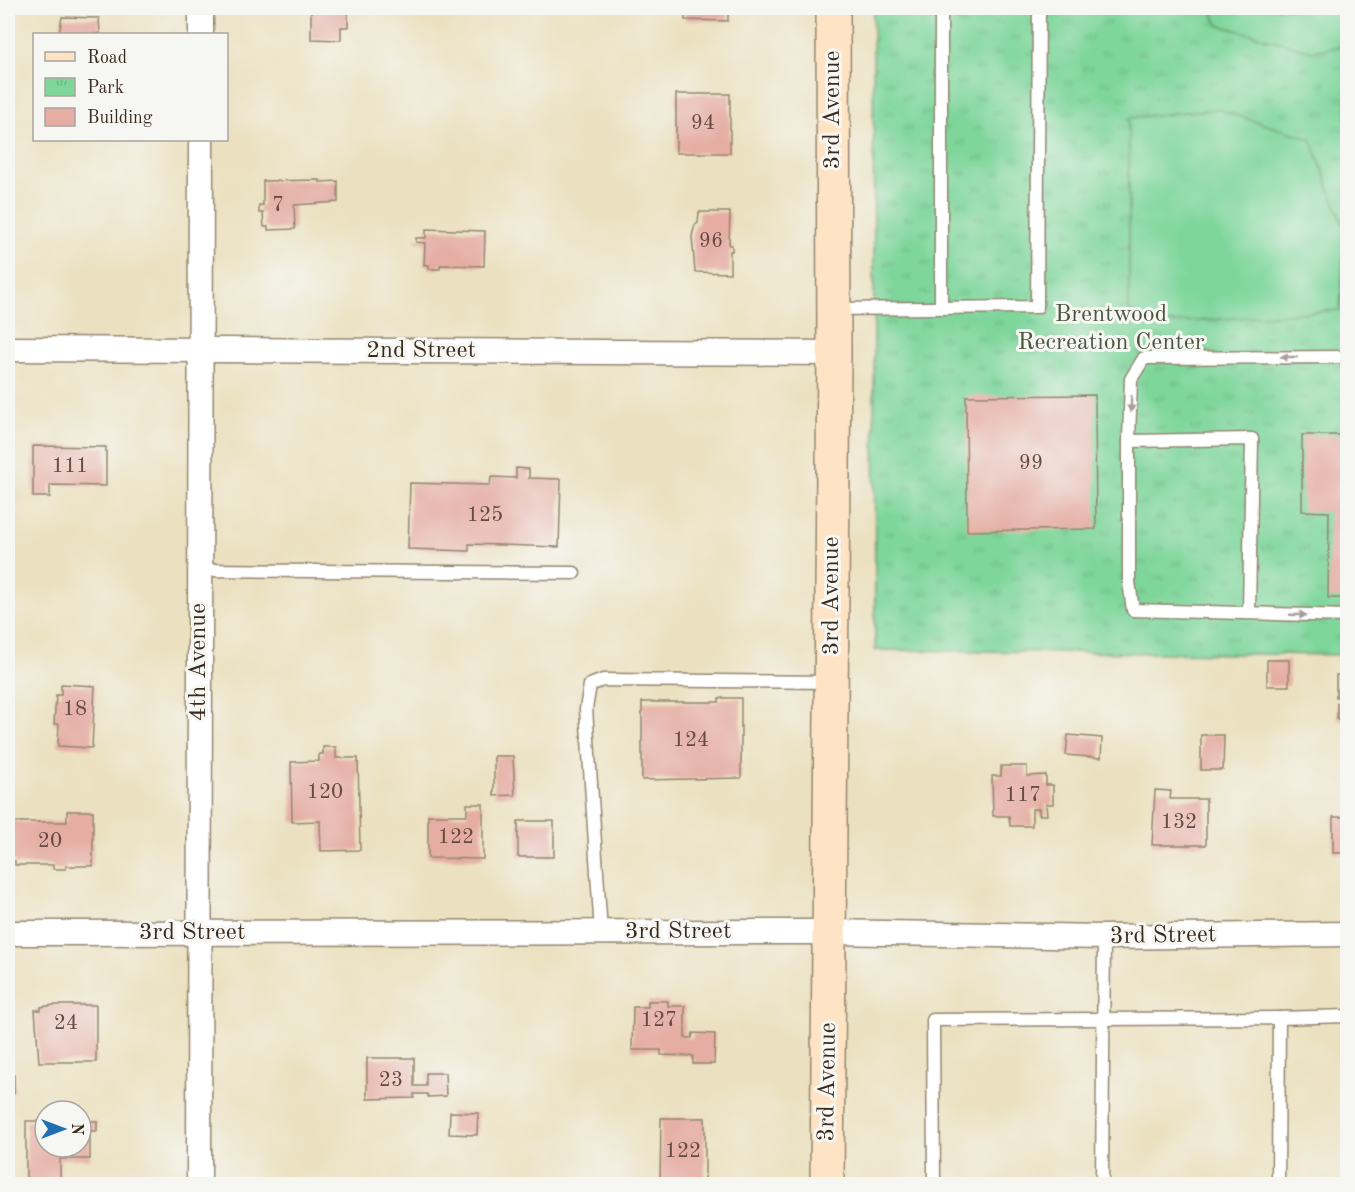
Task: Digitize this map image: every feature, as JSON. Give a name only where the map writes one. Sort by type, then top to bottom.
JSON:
[{"type":"street","points":[[201,8],[201,33]]},
{"type":"street","name":"3rd Avenue","points":[[827,1185],[834,353],[833,8]]},
{"type":"street","name":"4th Avenue","points":[[199,1185],[201,141]]},
{"type":"street","name":"2nd Street","points":[[8,348],[834,353]]},
{"type":"street","name":"3rd Street","points":[[8,933],[830,932],[1104,937],[1347,934]]},
{"type":"lane","points":[[941,8],[941,308]]},
{"type":"lane","points":[[834,309],[1037,307],[1039,8]]},
{"type":"lane","points":[[1347,357],[1144,358],[1131,379],[1129,441],[1129,582],[1133,610],[1347,616]]},
{"type":"lane","points":[[1129,441],[1252,439],[1249,613]]},
{"type":"lane","points":[[199,570],[574,573]]},
{"type":"lane","points":[[600,932],[586,709],[591,685],[603,680],[832,682]]},
{"type":"lane","points":[[1102,1185],[1104,937]]},
{"type":"lane","points":[[934,1185],[933,1020],[1347,1016]]},
{"type":"lane","points":[[1278,1185],[1279,1018]]},
{"type":"green space","name":"Brentwood Recreation Center","points":[[873,8],[1347,8],[1347,655],[875,650]]},
{"type":"green space","points":[[1211,8],[1347,8],[1347,46],[1312,51],[1218,25]]},
{"type":"green space","points":[[1217,109],[1311,139],[1345,230],[1340,310],[1146,325],[1129,310],[1129,118]]},
{"type":"building","points":[[311,8],[348,8],[348,27],[341,27],[341,40],[311,39]]},
{"type":"building","points":[[685,8],[728,8],[728,21],[685,20]]},
{"type":"building","points":[[62,17],[99,18],[100,33],[59,33]]},
{"type":"building","points":[[676,94],[730,94],[730,153],[676,153]]},
{"type":"building","points":[[320,180],[320,182],[338,181],[338,202],[294,205],[295,229],[268,230],[268,227],[264,227],[263,213],[259,213],[259,205],[263,205],[263,181]]},
{"type":"building","points":[[699,212],[730,212],[729,245],[732,245],[732,251],[730,251],[730,273],[695,272],[692,236],[695,225],[698,223]]},
{"type":"building","points":[[426,229],[485,231],[484,266],[440,265],[440,269],[429,269],[429,265],[424,265],[425,243],[416,242],[416,238],[426,238]]},
{"type":"building","name":"Brentwood Recreation Center","points":[[1095,395],[1096,529],[967,531],[966,396]]},
{"type":"building","points":[[1302,435],[1348,435],[1348,598],[1328,598],[1329,512],[1302,511]]},
{"type":"building","points":[[33,446],[106,447],[106,486],[50,485],[50,497],[33,497]]},
{"type":"building","points":[[516,468],[529,469],[529,478],[561,479],[559,547],[469,544],[469,551],[408,549],[410,483],[490,485],[491,477],[516,478]]},
{"type":"building","points":[[1267,660],[1289,660],[1289,686],[1267,686]]},
{"type":"building","points":[[1336,675],[1348,675],[1348,722],[1337,719],[1337,703],[1343,703],[1343,697],[1336,697]]},
{"type":"building","points":[[61,684],[95,686],[92,748],[58,746],[59,724],[54,724],[56,695],[61,695]]},
{"type":"building","points":[[719,698],[741,698],[741,778],[642,780],[642,702],[719,702]]},
{"type":"building","points":[[1068,735],[1102,738],[1101,758],[1066,755]]},
{"type":"building","points":[[1201,735],[1224,735],[1223,770],[1201,770]]},
{"type":"building","points":[[323,747],[336,747],[336,758],[358,758],[360,850],[321,851],[320,821],[292,822],[291,762],[319,761],[319,754],[323,754]]},
{"type":"building","points":[[494,756],[513,756],[515,795],[494,796]]},
{"type":"building","points":[[1001,766],[1027,766],[1027,776],[1046,775],[1046,785],[1053,785],[1053,804],[1046,804],[1047,815],[1039,815],[1039,809],[1032,809],[1032,826],[1010,826],[1009,816],[993,816],[992,776],[1001,776]]},
{"type":"building","points":[[1155,790],[1171,791],[1170,799],[1206,799],[1206,845],[1152,845]]},
{"type":"building","points":[[467,804],[483,804],[483,859],[428,858],[428,815],[467,815]]},
{"type":"building","points":[[67,811],[93,811],[93,866],[66,866],[66,869],[53,869],[53,865],[15,865],[15,861],[8,861],[8,822],[67,822]]},
{"type":"building","points":[[1333,817],[1348,817],[1348,853],[1333,853]]},
{"type":"building","points":[[518,821],[554,821],[554,857],[518,857]]},
{"type":"building","points":[[648,1001],[668,1001],[668,1006],[685,1006],[685,1038],[692,1038],[693,1033],[715,1034],[714,1064],[693,1064],[693,1056],[661,1055],[661,1050],[632,1050],[633,1007],[648,1007]]},
{"type":"building","points":[[54,1005],[96,1005],[96,1062],[39,1062],[35,1010]]},
{"type":"building","points":[[367,1058],[414,1058],[414,1086],[426,1086],[426,1073],[445,1073],[446,1096],[428,1097],[427,1094],[414,1094],[414,1098],[367,1099]]},
{"type":"building","points":[[8,1075],[14,1075],[14,1093],[8,1093]]},
{"type":"building","points":[[450,1112],[478,1113],[477,1135],[449,1134]]},
{"type":"building","points":[[661,1118],[705,1118],[705,1184],[660,1184]]},
{"type":"building","points":[[26,1121],[33,1121],[33,1159],[60,1159],[60,1182],[26,1182]]},
{"type":"building","points":[[93,1121],[97,1121],[97,1131],[93,1131]]}]
